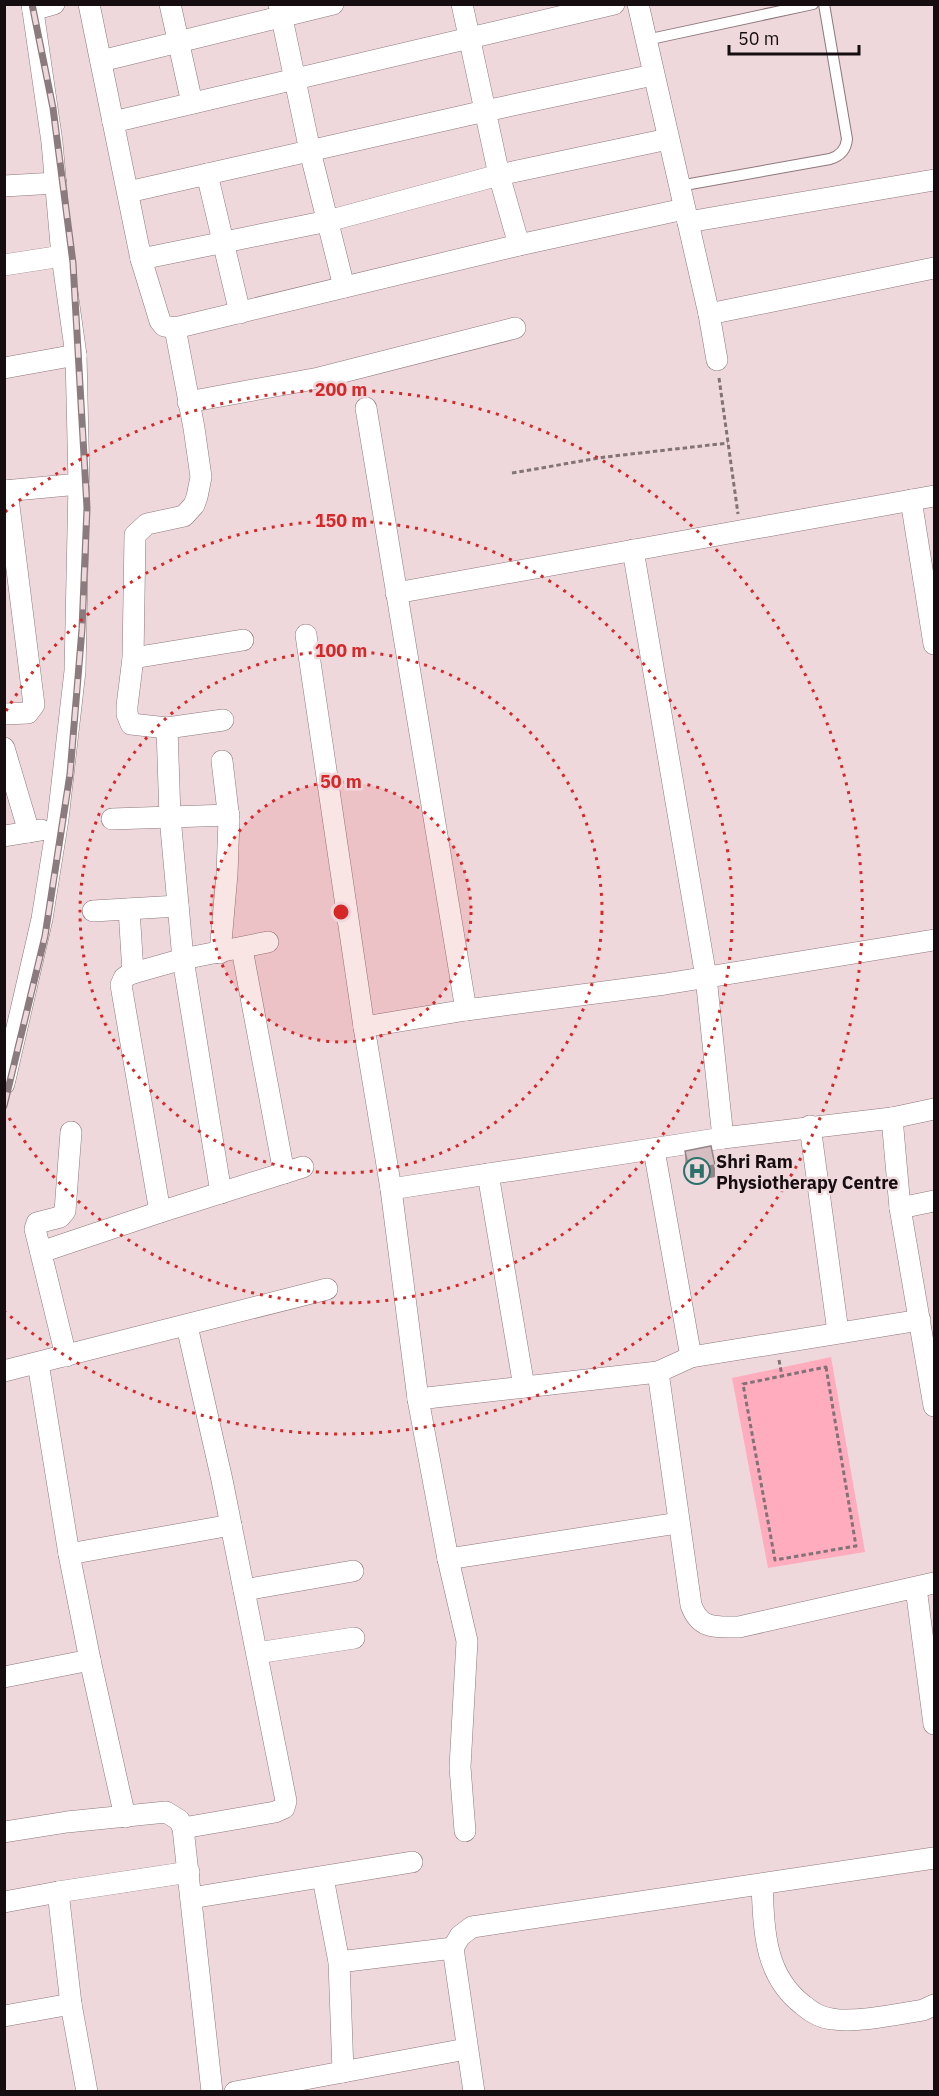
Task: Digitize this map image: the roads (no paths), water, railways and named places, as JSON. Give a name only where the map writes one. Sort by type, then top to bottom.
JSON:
[{"type":"street","points":[[4,1084],[42,919],[57,828],[75,671],[79,484],[76,355],[62,256],[52,142],[32,7],[54,4]]},
{"type":"street","points":[[89,4],[141,259],[160,321],[164,326],[175,328],[519,245],[686,215],[934,180]]},
{"type":"street","points":[[170,4],[192,103]]},
{"type":"street","points":[[101,61],[178,42],[280,11],[333,4]]},
{"type":"street","points":[[462,4],[499,175],[519,245]]},
{"type":"street","points":[[113,122],[614,4]]},
{"type":"street","points":[[638,4],[709,314],[717,360]]},
{"type":"street","points":[[280,11],[310,151],[344,287]]},
{"type":"street","points":[[128,192],[653,75]]},
{"type":"street","points":[[141,259],[328,221],[499,175],[668,139]]},
{"type":"street","points":[[207,174],[225,242],[240,313]]},
{"type":"street","points":[[4,186],[56,183]]},
{"type":"street","points":[[4,266],[62,256]]},
{"type":"street","points":[[709,314],[934,268]]},
{"type":"street","points":[[175,328],[201,477],[194,504],[184,516],[147,525],[135,536],[133,658],[127,706],[129,720],[134,725],[167,728],[223,720]]},
{"type":"street","points":[[188,402],[319,378],[515,328]]},
{"type":"street","points":[[5,367],[76,355]]},
{"type":"street","points":[[366,408],[466,1010]]},
{"type":"street","points":[[4,714],[28,713],[34,705],[6,490],[79,484]]},
{"type":"street","points":[[396,593],[934,496]]},
{"type":"street","points":[[911,500],[934,644]]},
{"type":"street","points":[[633,550],[705,977],[723,1138]]},
{"type":"street","points":[[306,635],[364,1027],[391,1189],[418,1399],[448,1559],[467,1641],[460,1767],[465,1831]]},
{"type":"street","points":[[133,658],[243,640]]},
{"type":"street","points":[[167,728],[170,817],[183,959],[221,1193]]},
{"type":"street","points":[[4,747],[29,832]]},
{"type":"street","points":[[220,953],[227,874],[229,815],[222,761]]},
{"type":"street","points":[[112,819],[229,815]]},
{"type":"street","points":[[4,836],[57,828]]},
{"type":"street","points":[[93,911],[178,906]]},
{"type":"street","points":[[129,909],[133,973]]},
{"type":"street","points":[[364,1027],[466,1010],[705,977],[934,940]]},
{"type":"street","points":[[160,1212],[121,985],[126,976],[133,973],[183,959],[268,942]]},
{"type":"street","points":[[41,1252],[294,1170],[242,949]]},
{"type":"street","points":[[391,1189],[723,1138],[892,1118],[934,1109]]},
{"type":"street","points":[[892,1118],[900,1208],[933,1393]]},
{"type":"street","points":[[810,1126],[838,1332]]},
{"type":"street","points":[[66,1356],[36,1225],[60,1217],[66,1209],[71,1132]]},
{"type":"street","points":[[654,1150],[691,1357]]},
{"type":"street","points":[[488,1174],[524,1387]]},
{"type":"street","points":[[900,1208],[934,1201]]},
{"type":"street","points":[[4,1371],[327,1289]]},
{"type":"street","points":[[418,1399],[658,1372],[691,1357],[920,1320]]},
{"type":"street","points":[[183,1828],[275,1812],[284,1808],[286,1804],[231,1525],[187,1326]]},
{"type":"street","points":[[38,1363],[69,1554],[125,1817]]},
{"type":"street","points":[[658,1372],[691,1605],[698,1618],[712,1627],[739,1627],[925,1586],[934,1724]]},
{"type":"street","points":[[448,1559],[678,1523]]},
{"type":"street","points":[[69,1554],[231,1525]]},
{"type":"street","points":[[244,1590],[353,1571]]},
{"type":"street","points":[[257,1653],[354,1638]]},
{"type":"street","points":[[4,1677],[90,1660]]},
{"type":"street","points":[[4,1832],[68,1822],[166,1812],[179,1820],[183,1828],[189,1872],[212,2091]]},
{"type":"street","points":[[474,2091],[466,2049],[453,1948],[460,1936],[472,1928],[934,1858]]},
{"type":"street","points":[[191,1898],[412,1862]]},
{"type":"street","points":[[4,1902],[189,1872]]},
{"type":"street","points":[[323,1878],[339,1962],[343,2072]]},
{"type":"street","points":[[762,1884],[764,1923],[771,1961],[787,1991],[809,2010],[829,2019],[846,2020],[923,2010],[934,2005]]},
{"type":"street","points":[[58,1892],[71,2004],[87,2091]]},
{"type":"street","points":[[339,1962],[453,1948]]},
{"type":"street","points":[[4,2016],[71,2004]]},
{"type":"street","points":[[235,2091],[466,2049]]},
{"type":"lane","points":[[646,40],[813,4]]},
{"type":"lane","points":[[679,186],[830,159],[845,149],[847,139],[824,4]]},
{"type":"railway","points":[[4,1106],[45,936],[70,774],[82,629],[87,508],[73,263],[53,108],[32,4]]},
{"type":"place","name":"Shri Ram Physiotherapy Centre","points":[[697,1171]]}]
